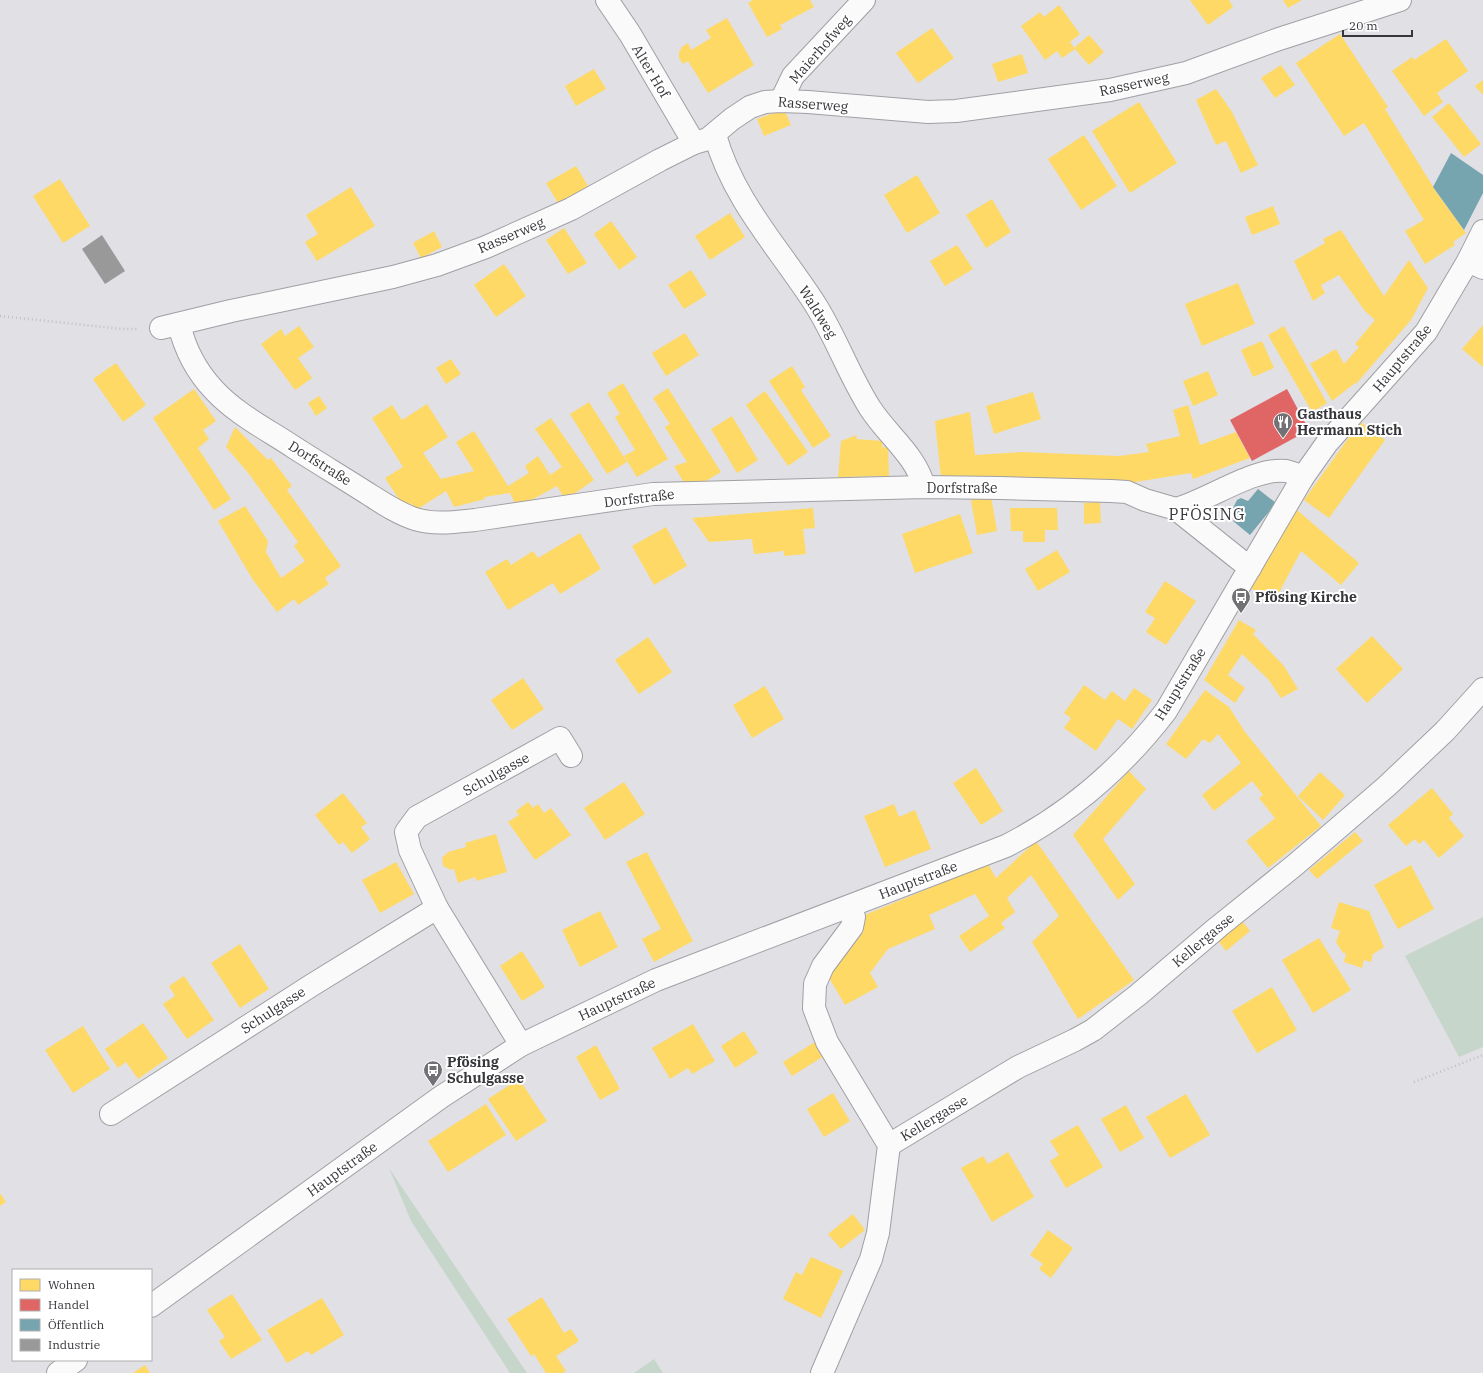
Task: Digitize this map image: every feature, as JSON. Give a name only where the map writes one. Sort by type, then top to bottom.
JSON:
[{"type":"street","name":"Alter Hof","points":[[607,0],[630,34],[694,143]]},
{"type":"street","name":"Maierhofweg","points":[[781,101],[793,76],[864,0]]},
{"type":"street","name":"Rasserweg","points":[[170,326],[231,311],[393,277],[437,265],[486,246],[571,209],[694,143],[708,139],[715,135],[732,119],[750,107],[765,102],[781,101],[928,112],[956,111],[1110,90],[1186,74],[1279,39],[1400,0]]},
{"type":"street","name":"Waldweg","points":[[715,135],[731,180],[760,228],[814,303],[836,341],[871,410],[911,458],[920,473],[924,488]]},
{"type":"street","name":"Hauptstraße","points":[[152,1305],[441,1097],[521,1045],[656,980],[1006,846],[1036,830],[1068,808],[1120,765],[1144,739],[1166,711],[1303,477],[1327,443],[1426,332],[1476,264],[1483,231]]},
{"type":"street","name":"Dorfstraße","points":[[170,326],[183,344],[202,376],[215,392],[232,407],[403,515],[429,522],[475,520],[653,494],[924,488],[1000,488],[1127,492],[1144,500],[1176,509],[1250,568]]},
{"type":"street","points":[[1176,509],[1206,499],[1256,475],[1268,472],[1286,471],[1303,477]]},
{"type":"street","name":"Kellergasse","points":[[889,1145],[1018,1067],[1093,1030],[1133,999],[1218,927],[1295,865],[1371,800],[1445,731],[1483,690]]},
{"type":"street","name":"Schulgasse","points":[[521,1045],[438,908],[410,850],[406,832],[417,817],[560,738],[571,756]]},
{"type":"street","points":[[822,1373],[871,1259],[878,1232],[889,1145],[827,1042],[814,1008],[814,984],[822,966],[852,927],[854,917],[851,906]]},
{"type":"street","name":"Schulgasse","points":[[111,1114],[312,985],[438,908]]},
{"type":"street","points":[[58,1373],[75,1361]]},
{"type":"path","points":[[0,316],[122,329],[170,326]]},
{"type":"path","points":[[1414,1082],[1483,1055]]},
{"type":"green space","points":[[1483,917],[1483,1047],[1459,1057],[1405,956]]},
{"type":"green space","points":[[389,1168],[527,1373],[510,1373],[411,1221]]},
{"type":"green space","points":[[654,1359],[663,1373],[634,1373]]},
{"type":"building: Wohnen","points":[[753,0],[810,0],[814,7],[780,25],[782,29],[767,37],[748,3]]},
{"type":"building: Wohnen","points":[[1190,0],[1229,0],[1233,7],[1208,25]]},
{"type":"building: Wohnen","points":[[1283,0],[1302,0],[1288,8]]},
{"type":"building: Wohnen","points":[[1059,5],[1080,34],[1070,42],[1075,49],[1062,58],[1057,51],[1045,60],[1021,26],[1040,12],[1044,17]]},
{"type":"building: Wohnen","points":[[727,18],[754,65],[708,93],[688,61],[683,64],[679,58],[679,52],[682,47],[688,43],[691,50],[711,38],[706,30]]},
{"type":"building: Wohnen","points":[[932,28],[954,58],[918,83],[896,53]]},
{"type":"building: Wohnen","points":[[1340,34],[1388,107],[1385,109],[1437,193],[1466,233],[1453,242],[1455,245],[1425,264],[1405,231],[1424,220],[1364,123],[1344,136],[1296,63]]},
{"type":"building: Wohnen","points":[[1089,35],[1104,52],[1089,65],[1074,48]]},
{"type":"building: Wohnen","points":[[1446,39],[1468,71],[1437,93],[1443,102],[1424,116],[1392,71],[1412,57],[1414,60]]},
{"type":"building: Wohnen","points":[[1022,54],[1028,73],[998,82],[992,64]]},
{"type":"building: Wohnen","points":[[1281,65],[1295,85],[1275,98],[1261,78]]},
{"type":"building: Wohnen","points":[[594,69],[606,89],[576,106],[565,86]]},
{"type":"building: Wohnen","points":[[1483,80],[1483,95],[1475,86]]},
{"type":"building: Wohnen","points":[[1216,89],[1232,112],[1258,165],[1241,173],[1226,141],[1216,145],[1196,100]]},
{"type":"building: Wohnen","points":[[1139,102],[1177,163],[1130,193],[1092,131]]},
{"type":"building: Wohnen","points":[[1449,103],[1481,144],[1464,157],[1432,117]]},
{"type":"building: Wohnen","points":[[784,109],[791,125],[764,136],[757,119]]},
{"type":"building: Wohnen","points":[[1084,135],[1117,186],[1081,210],[1048,159]]},
{"type":"building: Wohnen","points":[[576,166],[588,186],[558,203],[546,183]]},
{"type":"building: Wohnen","points":[[917,175],[940,213],[907,233],[884,195]]},
{"type":"building: Wohnen","points":[[60,179],[90,226],[63,243],[33,196]]},
{"type":"building: Wohnen","points":[[351,187],[375,226],[317,261],[305,242],[318,234],[306,215]]},
{"type":"building: Wohnen","points":[[992,199],[1011,232],[986,248],[966,215]]},
{"type":"building: Wohnen","points":[[1273,206],[1280,224],[1252,235],[1245,217]]},
{"type":"building: Wohnen","points":[[730,213],[745,237],[710,260],[695,236]]},
{"type":"building: Wohnen","points":[[611,221],[637,257],[619,270],[594,234]]},
{"type":"building: Wohnen","points":[[564,228],[587,263],[568,274],[546,240]]},
{"type":"building: Wohnen","points":[[1341,230],[1384,296],[1409,260],[1428,288],[1411,320],[1356,384],[1355,383],[1332,401],[1310,364],[1336,349],[1344,364],[1359,347],[1355,344],[1375,320],[1365,311],[1339,275],[1321,285],[1325,293],[1313,301],[1294,261],[1325,243],[1323,239]]},
{"type":"building: Wohnen","points":[[434,231],[442,247],[421,258],[413,243]]},
{"type":"building: Wohnen","points":[[957,245],[973,269],[945,286],[930,261]]},
{"type":"building: Wohnen","points":[[504,264],[526,296],[496,317],[474,285]]},
{"type":"building: Wohnen","points":[[691,270],[707,295],[684,309],[668,285]]},
{"type":"building: Wohnen","points":[[1238,283],[1255,324],[1202,346],[1185,304]]},
{"type":"building: Wohnen","points":[[1483,325],[1483,367],[1462,349]]},
{"type":"building: Wohnen","points":[[299,326],[314,347],[298,358],[312,378],[295,390],[261,344],[281,329],[285,336]]},
{"type":"building: Wohnen","points":[[1284,326],[1327,403],[1312,412],[1268,335]]},
{"type":"building: Wohnen","points":[[685,333],[699,355],[666,376],[652,353]]},
{"type":"building: Wohnen","points":[[1262,341],[1274,368],[1253,377],[1241,350]]},
{"type":"building: Wohnen","points":[[451,359],[461,374],[446,384],[436,368]]},
{"type":"building: Wohnen","points":[[116,363],[146,405],[123,422],[93,379]]},
{"type":"building: Wohnen","points":[[792,366],[805,387],[801,390],[831,436],[813,448],[769,381]]},
{"type":"building: Wohnen","points":[[1208,371],[1218,395],[1193,406],[1183,381]]},
{"type":"building: Wohnen","points":[[623,383],[668,459],[637,477],[624,456],[635,450],[615,417],[620,414],[607,393]]},
{"type":"building: Wohnen","points":[[668,388],[721,472],[704,482],[686,486],[674,466],[687,462],[665,427],[670,424],[653,398]]},
{"type":"building: Wohnen","points":[[194,389],[216,421],[203,430],[209,439],[198,448],[231,499],[214,510],[153,418]]},
{"type":"building: Wohnen","points":[[765,391],[808,452],[788,466],[746,405]]},
{"type":"building: Wohnen","points":[[1033,392],[1041,419],[994,434],[986,406]]},
{"type":"building: Wohnen","points":[[319,396],[327,408],[316,416],[308,403]]},
{"type":"building: Wohnen","points":[[589,402],[627,462],[607,474],[570,414]]},
{"type":"building: Wohnen","points":[[427,404],[448,437],[423,453],[441,479],[474,471],[456,442],[474,431],[508,486],[529,473],[525,466],[538,456],[550,475],[562,467],[535,429],[551,418],[594,480],[565,500],[557,486],[517,508],[510,493],[484,497],[485,499],[454,507],[446,491],[416,510],[411,503],[405,508],[385,478],[403,467],[372,418],[392,405],[402,420]]},
{"type":"building: Wohnen","points":[[1188,405],[1200,445],[1236,432],[1250,458],[1193,479],[1191,473],[1123,484],[1030,480],[1029,477],[941,477],[935,421],[970,412],[975,455],[1022,452],[1119,456],[1149,452],[1146,444],[1180,436],[1173,410]]},
{"type":"building: Wohnen","points":[[732,416],[758,460],[737,473],[711,429]]},
{"type":"building: Wohnen","points":[[1360,422],[1385,440],[1329,518],[1304,500]]},
{"type":"building: Wohnen","points":[[235,427],[268,460],[271,458],[292,486],[287,490],[341,566],[325,578],[329,584],[298,605],[294,599],[277,612],[253,580],[218,521],[245,506],[268,541],[266,552],[281,578],[305,561],[294,546],[298,542],[249,474],[226,447]]},
{"type":"building: Wohnen","points":[[857,435],[856,439],[883,441],[882,447],[888,448],[889,476],[838,477],[841,441]]},
{"type":"building: Wohnen","points":[[991,496],[997,531],[977,535],[971,500]]},
{"type":"building: Wohnen","points":[[1100,502],[1101,523],[1084,524],[1084,503]]},
{"type":"building: Wohnen","points":[[813,508],[815,528],[803,529],[806,554],[784,556],[784,551],[754,554],[752,539],[709,542],[692,518]]},
{"type":"building: Wohnen","points":[[1010,508],[1057,508],[1058,530],[1045,530],[1045,542],[1023,542],[1023,531],[1011,531]]},
{"type":"building: Wohnen","points":[[1297,510],[1359,563],[1341,585],[1301,551],[1274,602],[1251,588]]},
{"type":"building: Wohnen","points":[[960,514],[973,553],[915,573],[902,534]]},
{"type":"building: Wohnen","points":[[666,527],[687,566],[654,585],[632,546]]},
{"type":"building: Wohnen","points":[[580,533],[601,569],[560,594],[553,583],[508,610],[485,572],[507,559],[511,565],[533,551],[538,558]]},
{"type":"building: Wohnen","points":[[1057,550],[1070,572],[1038,591],[1025,569]]},
{"type":"building: Wohnen","points":[[1165,581],[1196,601],[1166,645],[1146,632],[1155,618],[1145,612]]},
{"type":"building: Wohnen","points":[[1239,620],[1256,630],[1253,634],[1284,666],[1298,689],[1281,698],[1268,679],[1242,654],[1228,675],[1245,688],[1235,703],[1204,680]]},
{"type":"building: Wohnen","points":[[1372,636],[1403,669],[1367,703],[1336,669]]},
{"type":"building: Wohnen","points":[[648,637],[672,672],[639,694],[615,660]]},
{"type":"building: Wohnen","points":[[523,678],[544,709],[512,730],[491,700]]},
{"type":"building: Wohnen","points":[[1084,685],[1105,700],[1112,691],[1125,701],[1134,688],[1152,700],[1132,729],[1118,719],[1096,751],[1064,728],[1071,718],[1064,713]]},
{"type":"building: Wohnen","points":[[765,686],[784,719],[752,738],[733,705]]},
{"type":"building: Wohnen","points":[[1205,690],[1229,707],[1245,732],[1321,826],[1268,868],[1246,841],[1275,818],[1259,798],[1263,795],[1252,781],[1214,811],[1202,795],[1241,763],[1218,734],[1210,743],[1203,739],[1186,759],[1166,744]]},
{"type":"building: Wohnen","points":[[976,768],[1003,811],[981,825],[953,783]]},
{"type":"building: Wohnen","points":[[1129,771],[1146,789],[1103,839],[1135,884],[1118,900],[1073,835]]},
{"type":"building: Wohnen","points":[[1320,772],[1345,795],[1323,820],[1298,796]]},
{"type":"building: Wohnen","points":[[624,782],[645,814],[605,840],[584,808]]},
{"type":"building: Wohnen","points":[[1432,788],[1453,814],[1449,818],[1464,836],[1439,858],[1424,840],[1419,844],[1415,839],[1406,846],[1388,825]]},
{"type":"building: Wohnen","points":[[343,793],[367,823],[361,827],[370,839],[352,853],[343,842],[339,845],[315,815]]},
{"type":"building: Wohnen","points":[[528,802],[533,808],[538,804],[544,813],[551,808],[571,835],[535,860],[508,822],[519,815],[516,811]]},
{"type":"building: Wohnen","points":[[894,804],[899,817],[915,810],[931,849],[885,867],[864,816]]},
{"type":"building: Wohnen","points":[[1355,832],[1363,841],[1317,879],[1309,870]]},
{"type":"building: Wohnen","points":[[496,834],[507,872],[476,881],[475,877],[458,883],[454,869],[451,870],[443,866],[442,858],[448,852],[466,847],[465,843]]},
{"type":"building: Wohnen","points":[[1036,841],[1134,980],[1078,1019],[1032,942],[1059,916],[1031,875],[1007,898],[1015,912],[1001,923],[1005,928],[970,952],[959,936],[989,916],[975,894],[929,915],[935,929],[888,949],[870,973],[878,987],[845,1005],[825,971],[867,914],[988,864],[996,878]]},
{"type":"building: Wohnen","points":[[647,852],[693,941],[654,962],[642,939],[661,929],[626,862]]},
{"type":"building: Wohnen","points":[[396,862],[414,894],[380,913],[362,880]]},
{"type":"building: Wohnen","points":[[1411,865],[1434,909],[1398,929],[1374,885]]},
{"type":"building: Wohnen","points":[[1339,902],[1369,911],[1384,947],[1373,954],[1371,962],[1364,960],[1362,968],[1344,962],[1346,953],[1343,953],[1336,942],[1340,931],[1331,928]]},
{"type":"building: Wohnen","points":[[600,911],[618,947],[580,967],[562,930]]},
{"type":"building: Wohnen","points":[[1240,918],[1250,931],[1226,951],[1216,938]]},
{"type":"building: Wohnen","points":[[1319,938],[1351,990],[1313,1013],[1282,960]]},
{"type":"building: Wohnen","points":[[240,944],[269,989],[240,1008],[211,963]]},
{"type":"building: Wohnen","points":[[522,951],[545,987],[522,1001],[500,966]]},
{"type":"building: Wohnen","points":[[184,976],[214,1020],[187,1039],[163,1004],[175,996],[169,986]]},
{"type":"building: Wohnen","points":[[1272,987],[1297,1030],[1257,1053],[1232,1011]]},
{"type":"building: Wohnen","points":[[143,1023],[168,1058],[138,1079],[126,1062],[118,1068],[105,1049]]},
{"type":"building: Wohnen","points":[[693,1024],[715,1061],[692,1074],[688,1068],[670,1079],[652,1048]]},
{"type":"building: Wohnen","points":[[83,1026],[110,1069],[73,1093],[45,1050]]},
{"type":"building: Wohnen","points":[[744,1031],[758,1053],[735,1068],[721,1046]]},
{"type":"building: Wohnen","points":[[815,1042],[824,1056],[792,1076],[783,1062]]},
{"type":"building: Wohnen","points":[[596,1045],[620,1089],[600,1100],[576,1057]]},
{"type":"building: Wohnen","points":[[519,1079],[547,1121],[516,1141],[488,1099]]},
{"type":"building: Wohnen","points":[[833,1093],[850,1121],[824,1137],[807,1109]]},
{"type":"building: Wohnen","points":[[1186,1094],[1210,1135],[1170,1158],[1146,1117]]},
{"type":"building: Wohnen","points":[[486,1104],[506,1135],[448,1172],[428,1141]]},
{"type":"building: Wohnen","points":[[1126,1105],[1144,1138],[1120,1152],[1101,1119]]},
{"type":"building: Wohnen","points":[[1078,1125],[1103,1167],[1066,1188],[1050,1161],[1059,1155],[1050,1141]]},
{"type":"building: Wohnen","points":[[1008,1152],[1034,1197],[992,1222],[961,1168],[983,1156],[988,1164]]},
{"type":"building: Wohnen","points":[[0,1193],[6,1202],[0,1206]]},
{"type":"building: Wohnen","points":[[853,1214],[865,1230],[841,1249],[828,1234]]},
{"type":"building: Wohnen","points":[[1048,1230],[1073,1248],[1051,1278],[1039,1269],[1043,1264],[1030,1255]]},
{"type":"building: Wohnen","points":[[811,1257],[843,1271],[821,1318],[783,1299],[796,1272],[802,1275]]},
{"type":"building: Wohnen","points":[[232,1294],[262,1340],[231,1359],[219,1341],[225,1337],[207,1310]]},
{"type":"building: Wohnen","points":[[542,1297],[564,1333],[571,1329],[579,1341],[556,1356],[566,1371],[563,1373],[546,1373],[534,1354],[531,1356],[507,1319]]},
{"type":"building: Wohnen","points":[[322,1298],[344,1335],[311,1355],[308,1351],[287,1363],[267,1330]]},
{"type":"building: Wohnen","points":[[145,1365],[150,1373],[133,1373]]},
{"type":"building: Handel","points":[[1287,389],[1309,430],[1252,461],[1230,420]]},
{"type":"building: Öffentlich","points":[[1451,153],[1483,175],[1483,193],[1464,230],[1433,187]]},
{"type":"building: Öffentlich","points":[[1258,489],[1276,503],[1250,535],[1233,521],[1238,515],[1233,508],[1237,500],[1241,498],[1248,501]]},
{"type":"building: Industrie","points":[[102,235],[125,271],[105,284],[82,249]]},
{"type":"place","name":"Gasthaus Hermann Stich","points":[[1283,439]]},
{"type":"place","name":"Pfösing Kirche","points":[[1241,614]]},
{"type":"place","name":"Pfösing Schulgasse","points":[[433,1087]]},
{"type":"district","name":"PFÖSING","points":[[1207,514]]}]
